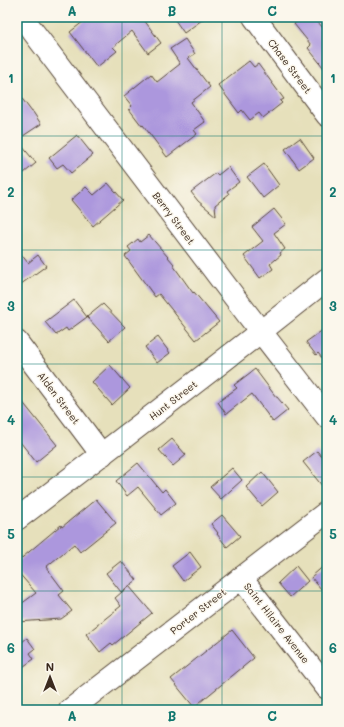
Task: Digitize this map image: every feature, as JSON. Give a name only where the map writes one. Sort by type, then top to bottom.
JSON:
[{"type":"street","name":"Chase Street","points":[[254,17],[327,115]]},
{"type":"street","name":"Berry Street","points":[[27,23],[260,332],[327,417]]},
{"type":"street","name":"Hunt Street","points":[[17,519],[102,455],[327,279]]},
{"type":"street","name":"Alden Street","points":[[17,342],[102,455]]},
{"type":"street","name":"Porter Street","points":[[70,710],[327,512]]},
{"type":"street","name":"Saint Hilaire Avenue","points":[[241,578],[327,688]]},
{"type":"building","points":[[89,17],[148,17],[144,20],[161,43],[148,53],[132,31],[113,47],[117,51],[97,67],[70,32]]},
{"type":"building","points":[[173,17],[206,17],[184,33]]},
{"type":"building","points":[[302,17],[314,17],[327,33],[327,72],[308,48],[311,45],[294,24]]},
{"type":"building","points":[[185,39],[195,54],[188,58],[210,87],[191,102],[205,122],[194,130],[197,134],[167,157],[129,109],[132,106],[124,96],[151,74],[157,82],[180,64],[170,49]]},
{"type":"building","points":[[249,61],[254,67],[258,64],[284,99],[280,101],[282,103],[263,118],[259,113],[250,120],[242,110],[239,113],[218,85]]},
{"type":"building","points":[[17,92],[41,124],[17,140]]},
{"type":"building","points":[[77,135],[93,155],[71,173],[63,164],[57,168],[49,158]]},
{"type":"building","points":[[300,138],[314,158],[299,169],[285,149]]},
{"type":"building","points":[[17,140],[36,163],[24,173],[17,165]]},
{"type":"building","points":[[264,164],[279,185],[263,198],[247,177]]},
{"type":"building","points":[[228,167],[239,182],[227,191],[229,194],[215,205],[216,216],[198,201],[191,192],[216,173],[218,175]]},
{"type":"building","points":[[108,183],[123,200],[93,226],[71,200],[86,187],[94,195]]},
{"type":"building","points":[[274,209],[286,224],[274,233],[285,249],[280,253],[281,255],[270,264],[273,269],[260,278],[244,256],[263,241],[252,227]]},
{"type":"building","points":[[149,235],[174,264],[173,265],[193,293],[194,292],[219,322],[196,340],[159,294],[155,297],[125,256],[131,251],[128,247],[138,239],[140,242]]},
{"type":"building","points":[[17,249],[28,263],[38,255],[46,266],[17,287]]},
{"type":"building","points":[[74,300],[87,317],[68,331],[66,328],[56,335],[45,322]]},
{"type":"building","points":[[103,304],[125,327],[109,341],[87,317]]},
{"type":"building","points":[[327,327],[327,364],[318,353],[316,355],[306,342]]},
{"type":"building","points":[[158,337],[170,353],[157,363],[145,347]]},
{"type":"building","points":[[110,365],[130,388],[112,405],[92,382]]},
{"type":"building","points":[[255,369],[288,410],[273,422],[252,394],[226,414],[218,402],[237,388],[234,385]]},
{"type":"building","points":[[17,395],[57,445],[36,462],[17,438]]},
{"type":"building","points":[[172,439],[186,455],[173,466],[159,450]]},
{"type":"building","points":[[317,451],[327,463],[327,492],[303,462]]},
{"type":"building","points":[[138,463],[162,492],[165,489],[176,503],[161,515],[138,487],[127,496],[116,481]]},
{"type":"building","points":[[232,468],[242,480],[221,499],[210,487]]},
{"type":"building","points":[[262,472],[278,492],[262,506],[246,487]]},
{"type":"building","points":[[96,499],[116,523],[80,552],[74,544],[46,567],[64,591],[59,595],[72,611],[61,619],[17,622],[17,607],[36,593],[17,571],[17,562],[61,525],[62,527]]},
{"type":"building","points":[[222,515],[240,536],[227,547],[211,524]]},
{"type":"building","points":[[190,552],[201,567],[183,581],[172,566]]},
{"type":"building","points":[[121,561],[137,580],[121,592],[106,573]]},
{"type":"building","points":[[327,563],[327,596],[311,577]]},
{"type":"building","points":[[296,566],[308,581],[290,597],[278,583]]},
{"type":"building","points":[[129,586],[152,613],[113,645],[111,643],[100,652],[86,634],[121,606],[115,598]]},
{"type":"building","points":[[232,630],[254,658],[194,707],[171,679]]},
{"type":"building","points":[[17,635],[22,642],[27,638],[35,649],[30,653],[34,659],[17,671]]}]
